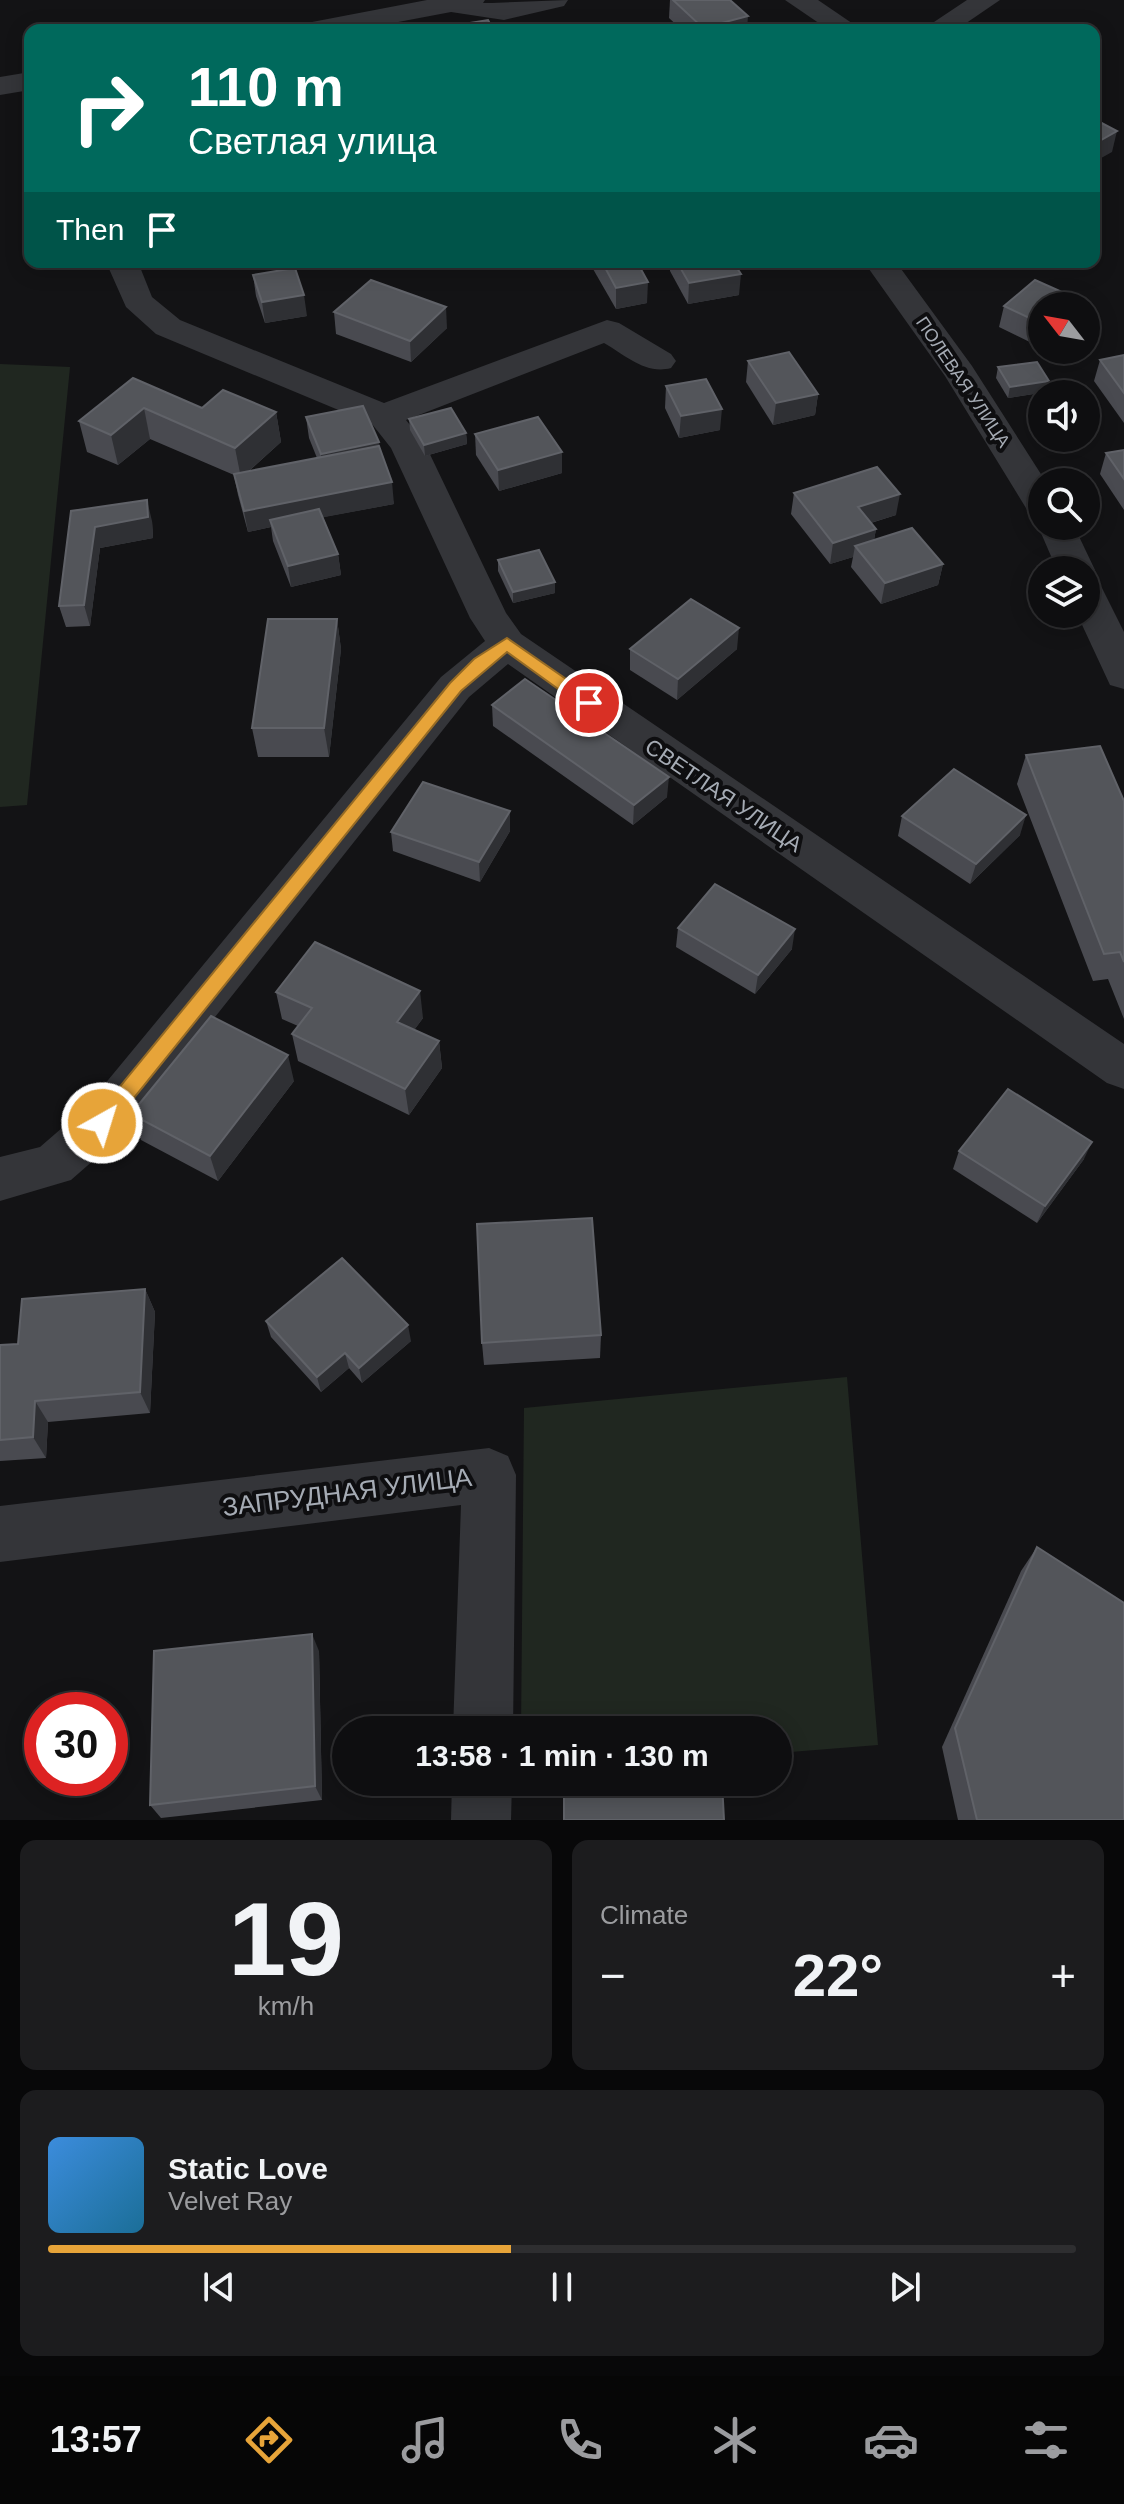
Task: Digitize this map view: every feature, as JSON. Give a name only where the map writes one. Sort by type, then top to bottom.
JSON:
[{"type":"street","points":[[328,0],[345,24],[460,1],[481,13],[511,13],[554,0]]},
{"type":"street","points":[[799,0],[838,24]]},
{"type":"street","points":[[946,24],[986,0]]},
{"type":"street","points":[[0,1179],[54,1165],[102,1123],[455,687],[507,644],[489,618],[407,444],[384,416],[168,327],[146,314],[134,300],[124,268]]},
{"type":"street","name":"ПОЛЕВАЯ УЛИЦА","points":[[884,268],[960,373],[1028,482]]},
{"type":"street","points":[[384,416],[607,330],[659,361]]},
{"type":"street","points":[[1100,622],[1124,675]]},
{"type":"street","name":"СВЕТЛАЯ УЛИЦА","points":[[507,644],[1124,1069]]},
{"type":"street","name":"ЗАПРУДНАЯ УЛИЦА","points":[[0,1534],[489,1475],[483,1716]]},
{"type":"street","points":[[481,1820],[482,1796]]},
{"type":"shaded area","points":[[0,364],[70,367],[27,805],[0,807]]},
{"type":"shaded area","points":[[847,1377],[878,1745],[792,1752],[792,1716],[521,1716],[524,1408]]},
{"type":"building","points":[[673,0],[730,0],[748,16],[718,24],[699,24]]},
{"type":"building","points":[[488,20],[490,24],[463,24]]},
{"type":"building","points":[[1100,122],[1117,131],[1100,141]]},
{"type":"building","points":[[295,268],[304,295],[262,302],[253,275]]},
{"type":"building","points":[[605,268],[640,268],[648,282],[616,288]]},
{"type":"building","points":[[680,268],[737,268],[741,274],[689,283]]},
{"type":"building","points":[[371,280],[446,307],[410,341],[334,312]]},
{"type":"building","points":[[1035,280],[1062,292],[1028,292],[1028,317],[1004,306]]},
{"type":"building","points":[[789,352],[818,394],[776,403],[748,361]]},
{"type":"building","points":[[1124,355],[1124,393],[1100,360]]},
{"type":"building","points":[[1038,364],[1048,380],[1028,380],[1028,384],[1010,387],[998,367]]},
{"type":"building","points":[[133,378],[202,408],[223,390],[276,412],[235,448],[144,408],[111,435],[79,421]]},
{"type":"building","points":[[706,379],[722,409],[681,416],[666,386]]},
{"type":"building","points":[[363,406],[379,442],[321,454],[306,417]]},
{"type":"building","points":[[451,408],[466,433],[424,445],[409,419]]},
{"type":"building","points":[[538,417],[562,452],[498,470],[475,434]]},
{"type":"building","points":[[379,446],[392,482],[244,511],[234,474]]},
{"type":"building","points":[[1124,450],[1124,479],[1106,453]]},
{"type":"building","points":[[877,467],[900,494],[858,507],[876,529],[833,543],[794,493]]},
{"type":"building","points":[[147,500],[148,517],[95,527],[84,605],[59,606],[71,511]]},
{"type":"building","points":[[319,509],[338,554],[288,566],[270,520]]},
{"type":"building","points":[[912,528],[943,564],[885,583],[855,546]]},
{"type":"building","points":[[539,550],[555,582],[513,592],[498,560]]},
{"type":"building","points":[[691,599],[739,628],[678,679],[630,649]]},
{"type":"building","points":[[268,619],[337,619],[324,728],[252,728]]},
{"type":"building","points":[[525,679],[669,777],[634,805],[492,705]]},
{"type":"building","points":[[1100,746],[1124,801],[1124,962],[1120,952],[1104,954],[1026,755]]},
{"type":"building","points":[[954,769],[1026,815],[976,864],[902,816]]},
{"type":"building","points":[[423,782],[510,811],[479,862],[391,832]]},
{"type":"building","points":[[715,884],[795,929],[758,975],[678,928]]},
{"type":"building","points":[[315,942],[420,991],[397,1022],[439,1041],[405,1089],[292,1034],[312,1008],[276,992]]},
{"type":"building","points":[[211,1016],[288,1055],[210,1156],[131,1114]]},
{"type":"building","points":[[1008,1089],[1092,1142],[1045,1206],[959,1151]]},
{"type":"building","points":[[592,1218],[601,1335],[482,1343],[477,1224]]},
{"type":"building","points":[[342,1258],[408,1325],[359,1368],[345,1353],[317,1377],[266,1321]]},
{"type":"building","points":[[145,1289],[140,1392],[35,1401],[33,1437],[0,1440],[0,1345],[18,1344],[22,1299]]},
{"type":"building","points":[[1037,1547],[1124,1603],[1124,1820],[977,1820],[955,1728]]},
{"type":"building","points":[[312,1634],[315,1786],[150,1805],[154,1651]]},
{"type":"building","points":[[564,1796],[723,1796],[724,1820],[564,1820]]},
{"type":"route","points":[[102,1123],[455,687],[480,663],[507,644],[589,703]]}]
